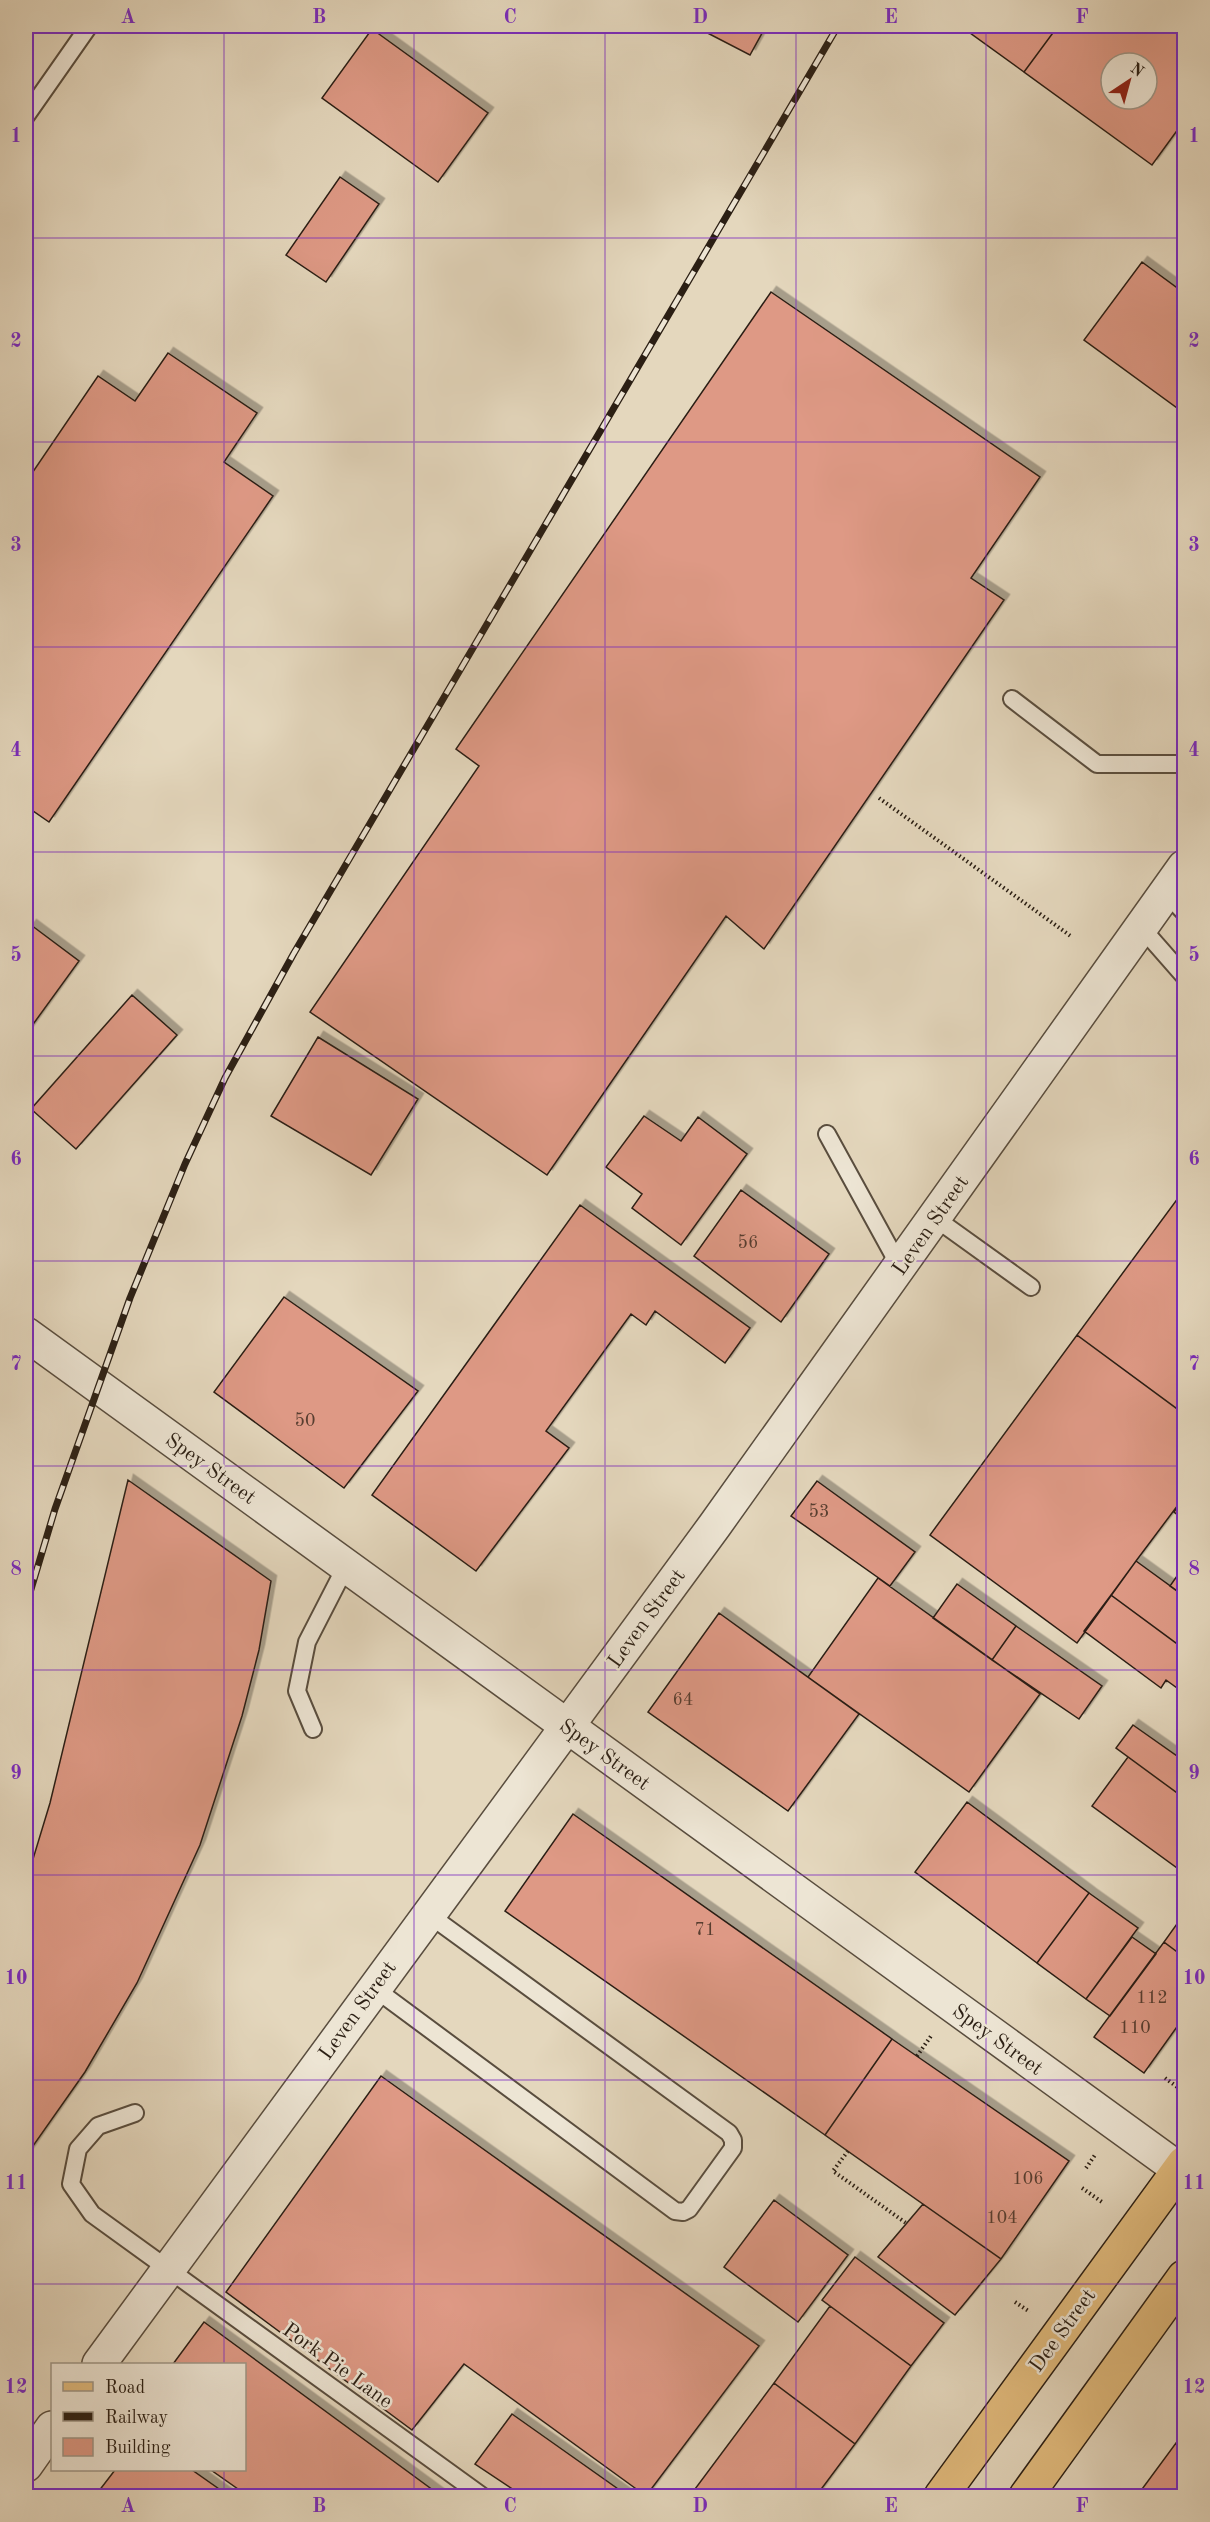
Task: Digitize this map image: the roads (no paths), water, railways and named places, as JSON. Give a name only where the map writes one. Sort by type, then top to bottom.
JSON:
[{"type":"main road","name":"Dee Street","points":[[941,2496],[1183,2168]]},
{"type":"main road","points":[[1026,2496],[1185,2277]]},
{"type":"street","name":"Leven Street","points":[[100,2363],[900,1267],[1141,927],[1178,891]]},
{"type":"street","name":"Spey Street","points":[[26,1334],[566,1726],[1183,2168]]},
{"type":"street","points":[[26,2465],[51,2429]]},
{"type":"lane","points":[[26,116],[89,26]]},
{"type":"lane","points":[[1012,699],[1097,764],[1185,764]]},
{"type":"lane","points":[[1141,927],[1185,976]]},
{"type":"lane","points":[[827,1134],[900,1267]]},
{"type":"lane","points":[[935,1218],[1030,1287]]},
{"type":"lane","points":[[313,1729],[297,1691],[301,1671],[307,1642],[346,1566]]},
{"type":"lane","points":[[374,1988],[675,2211],[683,2212],[689,2209],[733,2148],[733,2140],[729,2133],[428,1914]]},
{"type":"lane","name":"Pork Pie Lane","points":[[135,2113],[98,2126],[78,2149],[71,2184],[92,2214],[482,2496]]},
{"type":"railway","points":[[26,1606],[55,1509],[130,1298],[185,1164],[225,1078],[294,953],[838,26]]}]
